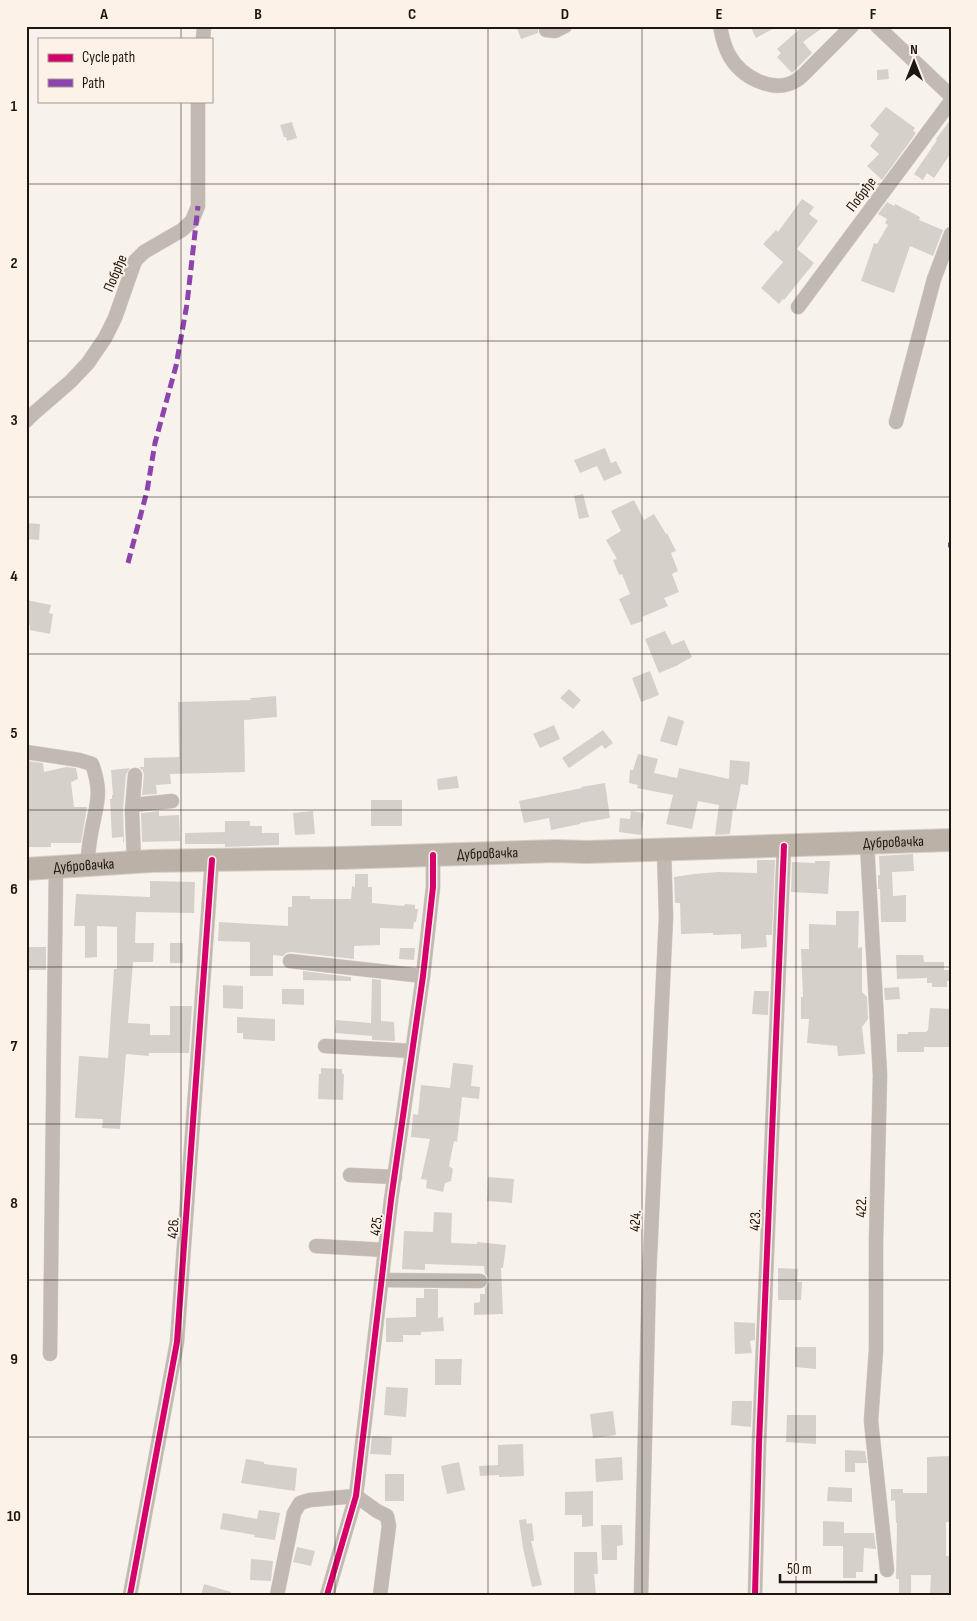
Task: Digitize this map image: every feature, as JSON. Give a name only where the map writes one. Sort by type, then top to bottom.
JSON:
[{"type":"main road","name":"Дубровачка","points":[[26,869],[134,862],[556,851],[587,852],[951,840]]},
{"type":"street","points":[[546,30],[555,31],[565,26]]},
{"type":"street","points":[[720,26],[723,42],[729,56],[739,68],[758,82],[776,86],[786,85],[799,79],[852,26]]},
{"type":"street","points":[[877,26],[951,96]]},
{"type":"street","name":"Побрђе","points":[[798,307],[951,101]]},
{"type":"street","name":"Побрђе","points":[[26,422],[88,363],[105,338],[115,318],[135,261],[144,252],[182,230],[192,221],[198,206],[198,102]]},
{"type":"street","points":[[896,422],[934,279],[951,234]]},
{"type":"street","points":[[26,752],[92,764],[97,778],[98,802],[87,866]]},
{"type":"street","points":[[134,862],[133,804],[135,775]]},
{"type":"street","points":[[133,804],[172,801]]},
{"type":"street","name":"422.","points":[[867,844],[880,1075],[876,1241],[876,1350],[872,1421],[886,1570]]},
{"type":"street","name":"423.","points":[[754,1595],[784,846]]},
{"type":"street","name":"424.","points":[[641,1595],[649,1277],[666,917],[664,849]]},
{"type":"street","name":"425.","points":[[327,1595],[356,1496],[385,1250],[423,976],[433,887],[433,855]]},
{"type":"street","name":"426.","points":[[130,1595],[177,1342],[212,860]]},
{"type":"street","points":[[50,1354],[56,868]]},
{"type":"street","points":[[290,961],[423,976]]},
{"type":"street","points":[[325,1046],[412,1051]]},
{"type":"street","points":[[350,1175],[395,1177]]},
{"type":"street","points":[[316,1246],[385,1250]]},
{"type":"street","points":[[382,1280],[480,1282]]},
{"type":"street","points":[[277,1595],[294,1513],[300,1503],[310,1500],[356,1496],[387,1516],[389,1526],[380,1595]]},
{"type":"building","points":[[516,26],[538,26],[538,33],[521,39]]},
{"type":"building","points":[[750,26],[778,26],[756,38]]},
{"type":"building","points":[[803,26],[825,26],[803,42],[812,53],[792,73],[777,57],[781,53],[777,49]]},
{"type":"building","points":[[888,69],[889,79],[877,80],[877,70]]},
{"type":"building","points":[[886,107],[915,128],[913,131],[916,133],[882,180],[867,166],[879,154],[870,146],[879,134],[870,126]]},
{"type":"building","points":[[951,119],[951,153],[934,178],[927,173],[923,180],[914,174]]},
{"type":"building","points":[[292,122],[297,138],[287,141],[280,125]]},
{"type":"building","points":[[802,199],[814,207],[809,214],[818,221],[797,249],[814,263],[779,304],[761,288],[783,262],[763,244],[776,230],[778,232]]},
{"type":"building","points":[[887,202],[920,217],[919,220],[943,230],[933,256],[910,246],[894,293],[861,281],[874,243],[877,244],[888,225],[885,223],[887,219],[878,214]]},
{"type":"building","points":[[605,448],[611,463],[616,461],[622,473],[604,481],[597,466],[580,473],[574,460]]},
{"type":"building","points":[[583,494],[589,517],[579,519],[574,496]]},
{"type":"building","points":[[634,500],[644,520],[654,514],[676,551],[671,553],[678,571],[672,574],[679,592],[664,598],[668,606],[642,617],[643,621],[631,625],[619,599],[630,594],[622,574],[619,575],[613,560],[617,559],[606,540],[621,531],[611,511]]},
{"type":"building","points":[[26,523],[40,524],[39,540],[26,539]]},
{"type":"building","points":[[26,600],[51,605],[49,613],[53,614],[50,634],[30,630],[30,625],[26,626]]},
{"type":"building","points":[[665,631],[672,645],[684,640],[692,657],[659,673],[645,639]]},
{"type":"building","points":[[650,671],[659,695],[641,702],[632,678]]},
{"type":"building","points":[[569,689],[581,700],[573,709],[560,698]]},
{"type":"building","points":[[276,696],[277,717],[244,720],[245,772],[170,774],[171,784],[156,785],[157,794],[142,795],[144,775],[139,767],[144,767],[144,758],[179,757],[178,702],[251,700],[250,698]]},
{"type":"building","points":[[668,716],[684,721],[677,746],[660,741]]},
{"type":"building","points":[[554,725],[560,739],[540,748],[533,734]]},
{"type":"building","points":[[603,730],[613,743],[605,749],[602,745],[569,768],[562,758]]},
{"type":"building","points":[[638,754],[658,759],[654,773],[677,778],[679,768],[729,779],[730,760],[750,762],[748,785],[741,784],[736,810],[733,809],[730,834],[715,835],[719,805],[698,801],[692,829],[666,824],[673,795],[637,788],[638,785],[629,783],[630,770],[633,770]]},
{"type":"building","points":[[26,761],[43,763],[44,772],[66,767],[76,768],[78,779],[71,782],[74,807],[87,807],[81,843],[51,843],[51,847],[26,847]]},
{"type":"building","points":[[130,768],[126,774],[123,842],[123,837],[112,838],[110,799],[112,799],[113,795],[111,770]]},
{"type":"building","points":[[457,776],[459,788],[438,790],[437,779]]},
{"type":"building","points":[[605,783],[610,818],[551,830],[549,818],[524,823],[519,801]]},
{"type":"building","points":[[371,800],[402,800],[402,826],[371,826]]},
{"type":"building","points":[[159,811],[159,816],[179,815],[180,841],[142,842],[141,813]]},
{"type":"building","points":[[313,811],[315,834],[295,835],[293,813]]},
{"type":"building","points":[[631,811],[644,813],[641,835],[619,832],[620,818],[630,819]]},
{"type":"building","points":[[225,821],[250,821],[250,826],[262,826],[262,833],[279,833],[279,845],[225,847],[225,844],[185,844],[185,833],[225,832]]},
{"type":"building","points":[[913,854],[914,871],[892,872],[893,896],[906,895],[906,922],[881,922],[880,889],[878,889],[878,875],[880,875],[879,856]]},
{"type":"building","points":[[757,860],[775,860],[772,935],[766,935],[767,947],[741,949],[741,934],[681,934],[680,903],[675,903],[674,877],[718,872],[757,873]]},
{"type":"building","points":[[815,861],[830,861],[828,894],[791,892],[792,862],[815,863]]},
{"type":"building","points":[[355,874],[368,874],[368,887],[372,887],[372,903],[404,906],[405,904],[415,905],[415,909],[418,909],[413,929],[380,928],[380,945],[354,946],[354,959],[291,952],[283,956],[273,955],[273,976],[250,976],[250,942],[218,941],[219,922],[288,926],[288,907],[292,907],[292,896],[310,896],[310,899],[351,899],[352,886],[355,887]]},
{"type":"building","points":[[150,881],[195,882],[194,913],[136,912],[135,943],[154,943],[153,962],[133,962],[128,1023],[150,1024],[150,1035],[170,1035],[170,1006],[192,1006],[189,1053],[149,1053],[149,1056],[126,1054],[120,1129],[102,1128],[103,1119],[75,1118],[79,1056],[108,1058],[114,969],[117,969],[117,927],[97,926],[97,957],[85,958],[85,926],[74,926],[76,894],[150,897]]},
{"type":"building","points":[[836,911],[859,911],[858,948],[862,947],[862,992],[867,997],[868,1019],[862,1027],[865,1054],[838,1056],[837,1046],[807,1043],[809,1019],[801,1019],[801,997],[803,997],[801,949],[809,949],[809,924],[836,925]]},
{"type":"building","points":[[170,943],[183,943],[183,963],[170,963]]},
{"type":"building","points":[[26,947],[46,947],[46,970],[26,970]]},
{"type":"building","points":[[400,948],[415,948],[414,960],[399,959]]},
{"type":"building","points":[[896,955],[923,955],[924,962],[944,962],[944,970],[951,970],[951,981],[947,981],[947,987],[932,987],[932,983],[927,983],[927,978],[897,979]]},
{"type":"building","points":[[303,971],[351,977],[351,981],[303,980]]},
{"type":"building","points":[[372,979],[381,980],[381,1021],[394,1022],[395,1041],[372,1040],[372,1036],[335,1033],[336,1020],[371,1023]]},
{"type":"building","points":[[223,985],[243,986],[243,1009],[223,1008]]},
{"type":"building","points":[[899,987],[900,999],[885,1000],[884,988]]},
{"type":"building","points":[[282,989],[304,989],[304,1005],[282,1004]]},
{"type":"building","points":[[754,991],[769,991],[768,1015],[752,1014]]},
{"type":"building","points":[[930,1008],[951,1009],[951,1047],[924,1047],[924,1052],[897,1052],[897,1034],[926,1032],[928,1030]]},
{"type":"building","points":[[237,1017],[275,1019],[275,1041],[243,1039],[243,1033],[237,1033]]},
{"type":"building","points":[[453,1063],[473,1065],[471,1086],[480,1087],[479,1099],[462,1097],[457,1142],[454,1141],[449,1166],[453,1169],[451,1181],[445,1183],[443,1192],[426,1188],[427,1180],[421,1179],[430,1139],[411,1137],[413,1114],[418,1115],[421,1085],[450,1088]]},
{"type":"building","points":[[321,1068],[342,1069],[342,1074],[344,1074],[343,1100],[318,1099]]},
{"type":"building","points":[[488,1177],[514,1179],[512,1203],[487,1201]]},
{"type":"building","points":[[434,1212],[452,1213],[451,1243],[477,1244],[477,1242],[506,1245],[503,1268],[501,1268],[503,1314],[474,1315],[474,1303],[480,1302],[480,1294],[485,1294],[485,1288],[489,1282],[484,1266],[425,1264],[425,1270],[402,1269],[404,1231],[433,1232]]},
{"type":"building","points":[[778,1268],[798,1269],[797,1282],[802,1282],[801,1300],[778,1300]]},
{"type":"building","points":[[424,1289],[438,1289],[438,1318],[443,1317],[444,1331],[421,1332],[421,1335],[403,1335],[403,1342],[386,1342],[386,1318],[416,1317],[416,1298],[424,1298]]},
{"type":"building","points":[[734,1322],[755,1323],[755,1340],[750,1341],[752,1353],[735,1354]]},
{"type":"building","points":[[795,1347],[816,1347],[816,1369],[795,1367]]},
{"type":"building","points":[[435,1359],[462,1359],[461,1385],[435,1385]]},
{"type":"building","points":[[386,1387],[408,1388],[406,1417],[384,1415]]},
{"type":"building","points":[[732,1401],[752,1401],[751,1427],[731,1425]]},
{"type":"building","points":[[613,1411],[616,1435],[593,1438],[590,1414]]},
{"type":"building","points":[[787,1415],[816,1415],[816,1444],[786,1442]]},
{"type":"building","points":[[372,1436],[392,1437],[391,1455],[370,1454]]},
{"type":"building","points":[[523,1444],[524,1476],[480,1476],[479,1466],[498,1465],[498,1445]]},
{"type":"building","points":[[845,1450],[865,1451],[867,1463],[855,1463],[855,1472],[845,1472]]},
{"type":"building","points":[[950,1456],[950,1522],[946,1522],[946,1556],[951,1556],[951,1595],[930,1595],[931,1575],[911,1575],[911,1595],[899,1595],[899,1579],[896,1579],[897,1523],[895,1500],[891,1501],[891,1489],[903,1489],[903,1493],[927,1493],[927,1457]]},
{"type":"building","points":[[622,1457],[623,1480],[596,1482],[595,1459]]},
{"type":"building","points":[[246,1459],[264,1462],[264,1464],[297,1468],[295,1491],[241,1483]]},
{"type":"building","points":[[459,1462],[465,1490],[447,1494],[441,1466]]},
{"type":"building","points":[[385,1474],[404,1474],[404,1501],[385,1501]]},
{"type":"building","points":[[828,1487],[852,1488],[852,1502],[827,1501]]},
{"type":"building","points":[[593,1491],[593,1526],[582,1527],[582,1515],[565,1515],[565,1492]]},
{"type":"building","points":[[259,1510],[280,1513],[275,1540],[220,1529],[223,1513],[257,1519]]},
{"type":"building","points":[[526,1519],[527,1524],[532,1523],[534,1541],[531,1541],[542,1585],[532,1587],[519,1520]]},
{"type":"building","points":[[823,1521],[844,1522],[844,1533],[874,1533],[876,1549],[864,1548],[863,1572],[856,1572],[856,1578],[843,1578],[843,1546],[823,1546]]},
{"type":"building","points":[[601,1525],[622,1525],[623,1545],[617,1546],[617,1560],[602,1560]]},
{"type":"building","points":[[297,1547],[315,1551],[311,1566],[293,1562]]},
{"type":"building","points":[[574,1552],[597,1552],[598,1574],[594,1574],[596,1595],[574,1595]]},
{"type":"building","points":[[251,1559],[273,1561],[271,1581],[250,1580]]},
{"type":"building","points":[[204,1584],[231,1592],[231,1595],[201,1595]]},
{"type":"marked path","points":[[128,563],[147,491],[155,443],[176,366],[187,304],[198,206]]},
{"type":"cycle path","points":[[755,1595],[759,1444],[784,846]]},
{"type":"cycle path","points":[[327,1595],[356,1496],[391,1200],[423,976],[433,887],[433,855]]},
{"type":"cycle path","points":[[130,1595],[177,1342],[212,860]]}]
